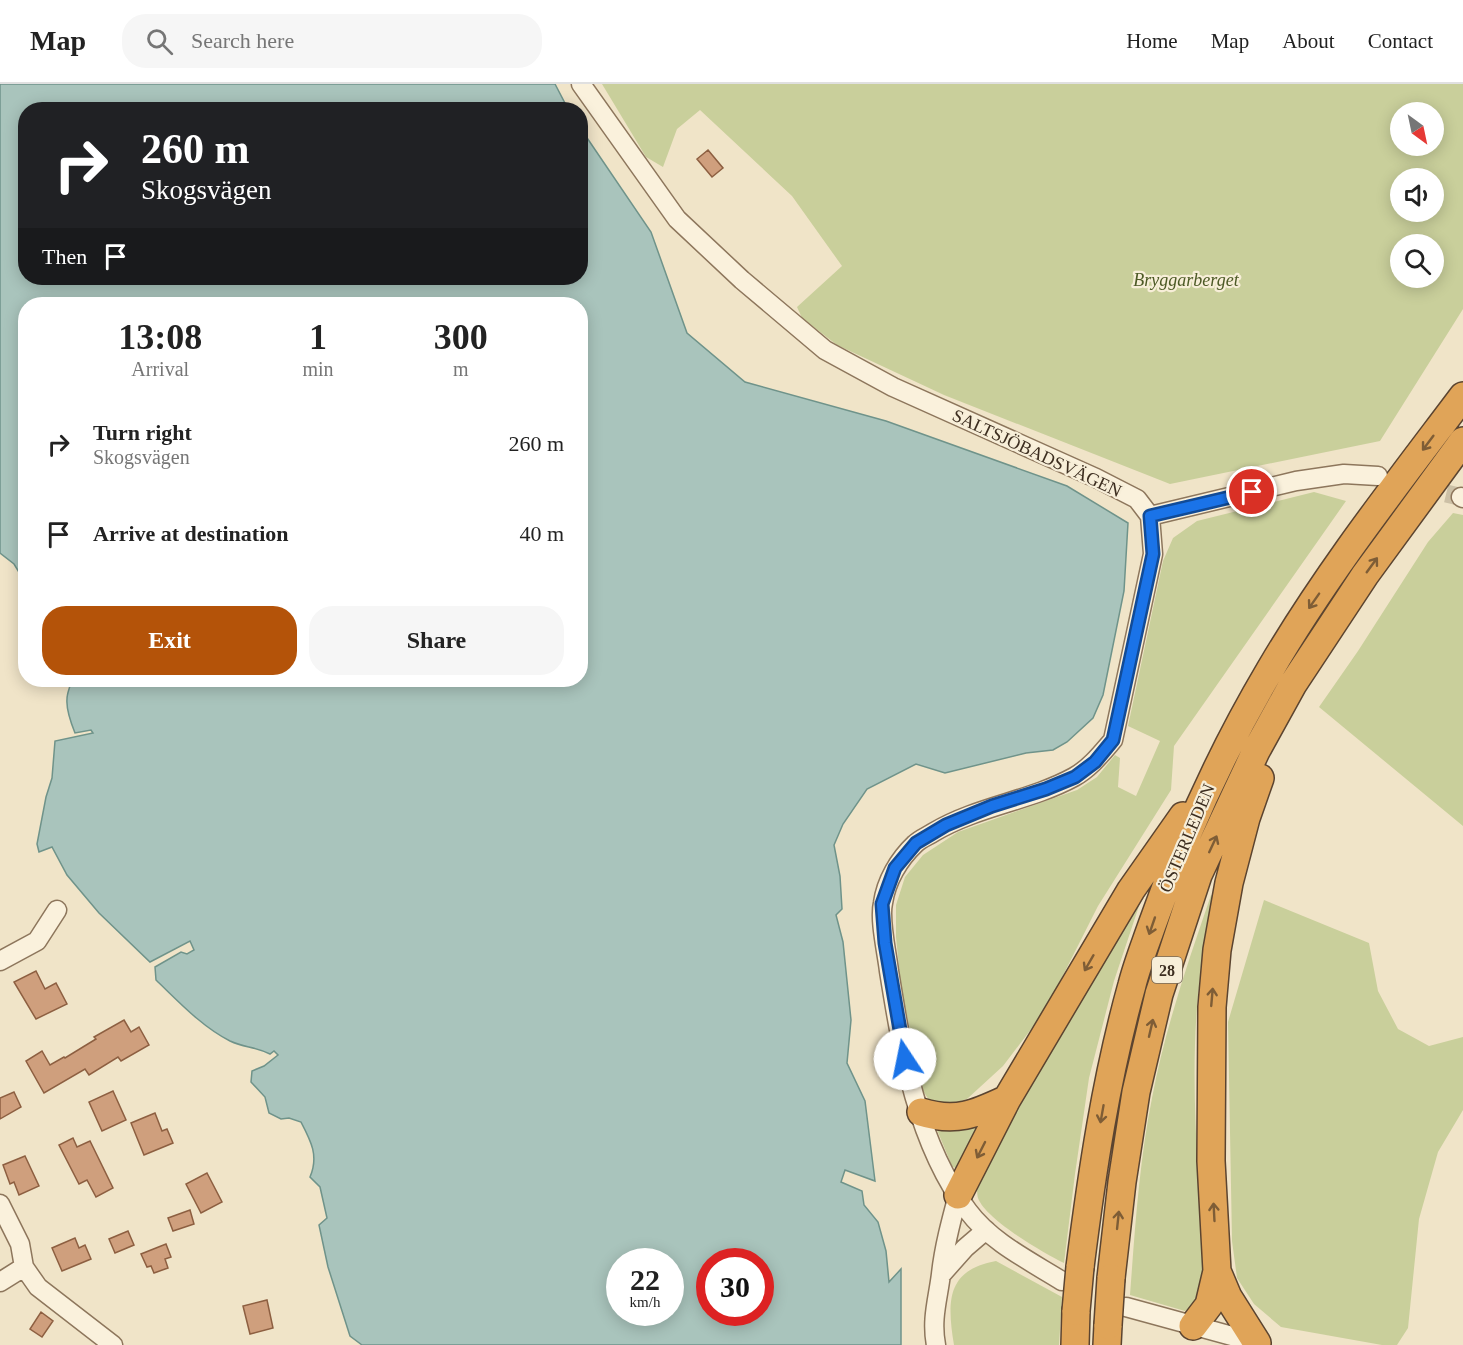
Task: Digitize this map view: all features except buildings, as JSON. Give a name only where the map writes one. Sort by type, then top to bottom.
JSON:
[{"type":"highway","name":"ÖSTERLEDEN","points":[[1075,1345],[1076,1311],[1071,1274],[1105,1095],[1132,983],[1173,867],[1214,775],[1270,669],[1389,494],[1463,396]]},
{"type":"highway","name":"ÖSTERLEDEN","points":[[1114,1325],[1111,1278],[1122,1182],[1136,1092],[1159,994],[1198,875],[1256,751],[1293,684],[1365,575],[1463,441]]},
{"type":"highway","points":[[1193,1326],[1209,1305],[1217,1271],[1211,1161],[1212,1007],[1216,950],[1229,883],[1246,818],[1293,684]]},
{"type":"highway","points":[[958,1195],[1007,1099],[1131,890],[1167,837],[1214,775]]},
{"type":"highway","points":[[921,1112],[938,1117],[967,1116],[1007,1099]]},
{"type":"highway","points":[[1217,1271],[1233,1306],[1261,1344]]},
{"type":"street","name":"SALTSJÖBADSVÄGEN","points":[[581,84],[677,219],[742,280],[825,350],[893,387],[1096,478],[1137,500],[1150,516]]},
{"type":"street","points":[[1071,1274],[1025,1258],[986,1230],[969,1212],[958,1195],[929,1138],[905,1059],[885,943],[882,904],[895,868],[916,843],[946,825],[1075,777],[1095,762],[1113,740],[1153,554],[1150,516],[1296,481],[1344,474],[1378,476]]},
{"type":"street","points":[[0,961],[37,940],[57,910]]},
{"type":"street","points":[[936,1345],[935,1301],[942,1258],[958,1195]]},
{"type":"street","points":[[0,1203],[20,1244],[24,1267],[38,1287],[112,1345]]},
{"type":"street","points":[[941,1275],[965,1248],[986,1230]]},
{"type":"street","points":[[0,1282],[24,1267]]},
{"type":"street","points":[[1114,1325],[1193,1326],[1261,1344]]},
{"type":"green space","name":"Bryggarberget","points":[[602,84],[1463,84],[1463,309],[1380,441],[1170,484],[944,395],[837,345],[802,318],[797,307],[842,266],[792,196],[700,110],[677,129],[663,167],[646,157]]},
{"type":"green space","points":[[1314,492],[1346,501],[1174,746],[1171,790],[1098,906],[1045,1011],[1003,1066],[967,1099],[944,1106],[931,1103],[923,1091],[901,987],[896,937],[896,905],[905,877],[923,855],[958,832],[1077,790],[1097,777],[1115,755],[1120,758],[1118,787],[1136,796],[1160,741],[1128,726],[1163,561],[1173,538],[1197,521]]},
{"type":"green space","points":[[1453,513],[1463,515],[1463,826],[1319,707],[1428,542]]},
{"type":"green space","points":[[1211,895],[1216,898],[1200,979],[1195,1041],[1196,1142],[1204,1278],[1196,1301],[1185,1311],[1130,1295],[1141,1171],[1157,1072],[1170,1021]]},
{"type":"green space","points":[[1137,899],[1141,900],[1114,981],[1089,1078],[1064,1263],[1003,1226],[983,1207],[978,1198],[977,1184],[1026,1092]]},
{"type":"green space","points":[[1264,900],[1369,943],[1378,991],[1398,1029],[1429,1046],[1463,1037],[1463,1110],[1438,1152],[1419,1219],[1408,1328],[1397,1345],[1382,1345],[1281,1327],[1254,1304],[1237,1278],[1232,1241],[1228,1022]]},
{"type":"green space","points":[[985,1119],[957,1169],[952,1166],[935,1125]]},
{"type":"green space","points":[[996,1261],[1062,1297],[1059,1345],[954,1345],[951,1302],[959,1280],[967,1272],[980,1265]]},
{"type":"water","points":[[0,84],[555,84],[564,102],[18,102],[18,285],[588,285],[588,139],[651,232],[687,333],[745,382],[886,421],[1067,486],[1128,523],[1124,591],[1103,695],[1093,718],[1067,742],[1053,750],[1026,753],[945,773],[916,764],[867,789],[843,824],[834,845],[840,876],[842,909],[836,915],[843,942],[851,1020],[847,1063],[865,1101],[875,1181],[845,1170],[841,1182],[862,1191],[864,1205],[878,1222],[886,1251],[889,1282],[901,1269],[901,1345],[362,1345],[350,1336],[328,1267],[319,1225],[327,1218],[320,1187],[310,1177],[314,1155],[308,1136],[301,1122],[289,1118],[281,1119],[269,1113],[265,1097],[251,1082],[252,1071],[264,1066],[278,1055],[274,1051],[270,1054],[235,1043],[210,1029],[156,980],[155,967],[181,952],[187,954],[194,950],[190,941],[150,962],[99,913],[67,875],[52,847],[39,852],[37,844],[52,778],[55,741],[93,733],[91,730],[75,733],[67,703],[69,687],[588,687],[588,297],[18,297],[18,571],[14,564],[0,553]]},
{"type":"tunnel","points":[[1420,487],[1461,497]]},
{"type":"route","points":[[905,1059],[885,943],[882,904],[895,868],[916,843],[946,825],[1075,777],[1095,762],[1113,740],[1122,701],[1153,554],[1150,516],[1252,492]]}]
